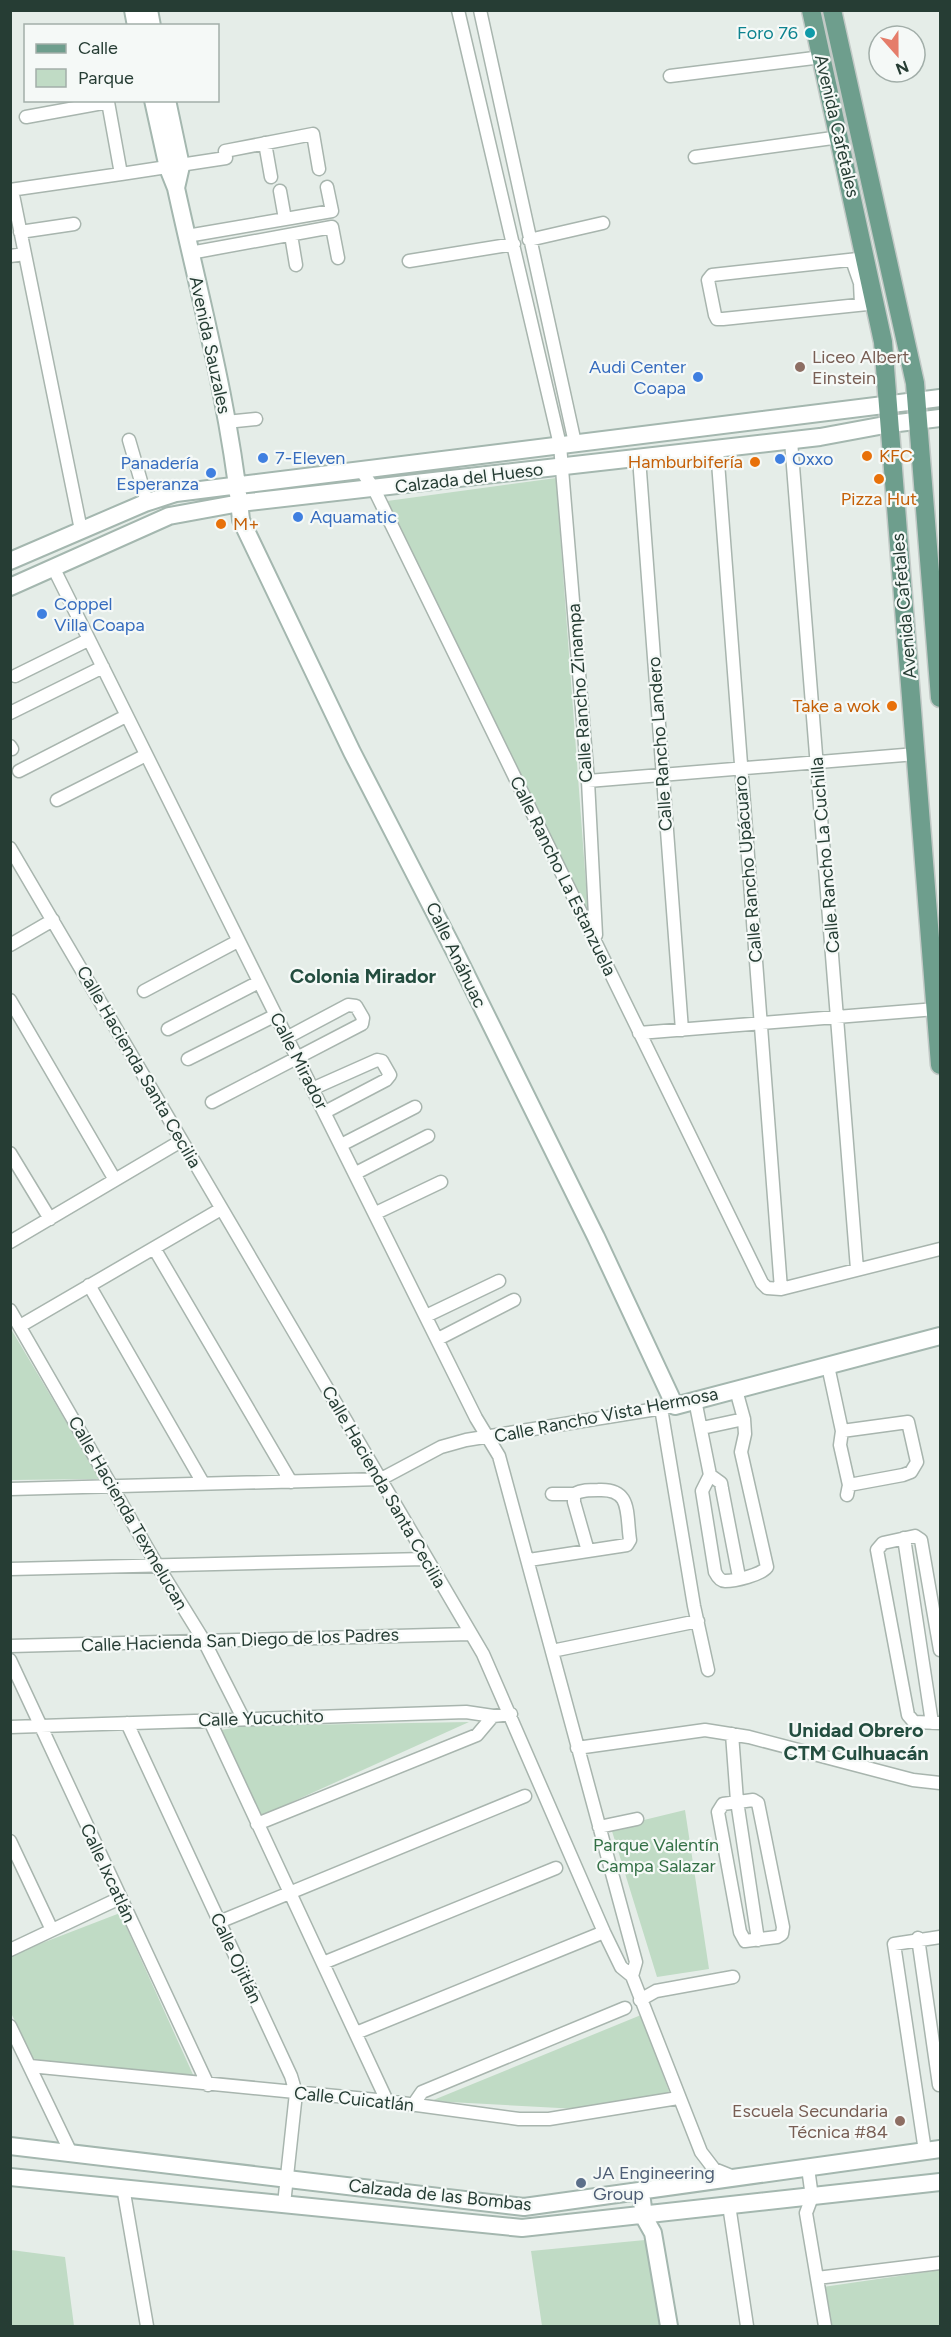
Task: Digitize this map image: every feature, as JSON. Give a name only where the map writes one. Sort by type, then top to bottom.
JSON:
[{"type":"main road","name":"Avenida Cafetales","points":[[811,10],[840,137],[859,258],[888,404],[940,1065]]},
{"type":"main road","name":"Avenida Cafetales","points":[[832,10],[916,400],[940,696]]},
{"type":"main road","name":"Avenida Sauzales","points":[[154,102],[174,167]]},
{"type":"main road","name":"Avenida Sauzales","points":[[167,102],[176,188],[226,422],[239,495]]},
{"type":"main road","name":"Calzada del Hueso","points":[[10,587],[169,516],[239,495],[361,470],[940,398]]},
{"type":"main road","name":"Calzada del Hueso","points":[[10,561],[147,502],[176,494],[239,495],[374,489],[791,441],[940,418]]},
{"type":"main road","name":"Calle Anáhuac","points":[[239,495],[241,520],[248,535],[324,694],[596,1237],[668,1407]]},
{"type":"main road","name":"Calle Rancho Vista Hermosa","points":[[668,1407],[940,1336]]},
{"type":"main road","name":"Calzada de las Bombas","points":[[10,2146],[524,2207],[933,2150]]},
{"type":"main road","name":"Calzada de las Bombas","points":[[10,2176],[495,2227],[573,2225],[940,2182]]},
{"type":"main road","points":[[641,2192],[644,2217],[653,2234],[669,2326]]},
{"type":"main road","points":[[570,2202],[573,2225]]},
{"type":"street","points":[[458,10],[547,390],[567,444]]},
{"type":"street","points":[[480,10],[562,387],[567,444]]},
{"type":"street","points":[[670,76],[822,57]]},
{"type":"street","points":[[26,117],[108,102],[121,174]]},
{"type":"street","points":[[81,530],[11,190],[226,158],[225,151],[313,135],[320,169]]},
{"type":"street","points":[[695,157],[840,137]]},
{"type":"street","points":[[265,143],[271,177]]},
{"type":"street","points":[[187,236],[332,211],[327,188]]},
{"type":"street","points":[[280,192],[285,219]]},
{"type":"street","points":[[529,240],[603,223]]},
{"type":"street","points":[[20,232],[74,224]]},
{"type":"street","points":[[190,253],[332,227],[338,258]]},
{"type":"street","points":[[291,235],[296,265]]},
{"type":"street","points":[[409,261],[514,244]]},
{"type":"street","points":[[10,256],[25,254]]},
{"type":"street","points":[[859,258],[712,275],[708,280],[717,319],[868,304]]},
{"type":"street","points":[[547,390],[562,387]]},
{"type":"street","points":[[226,422],[256,419]]},
{"type":"street","points":[[129,440],[147,502]]},
{"type":"street","name":"Calle Rancho La Cuchilla","points":[[791,441],[857,1269]]},
{"type":"street","name":"Calle Rancho Zinampa","points":[[567,444],[562,466],[588,781],[596,942]]},
{"type":"street","name":"Calle Rancho Upácuaro","points":[[717,449],[781,1288]]},
{"type":"street","name":"Calle Rancho Landero","points":[[639,458],[682,1030]]},
{"type":"street","name":"Calle Rancho La Estanzuela","points":[[361,470],[374,489],[762,1282],[766,1288],[781,1288]]},
{"type":"street","name":"Calle Mirador","points":[[53,567],[238,941],[314,1088],[476,1418],[499,1456],[636,1962],[632,1976]]},
{"type":"street","points":[[15,676],[88,640]]},
{"type":"street","points":[[10,713],[103,667]]},
{"type":"street","points":[[19,771],[126,716]]},
{"type":"street","points":[[588,781],[916,754]]},
{"type":"street","points":[[57,800],[146,755]]},
{"type":"street","name":"Calle Hacienda Santa Cecilia","points":[[12,853],[381,1479],[494,1676],[604,1932],[621,1967],[632,1976],[701,2152],[714,2169],[739,2178]]},
{"type":"street","points":[[10,945],[53,920]]},
{"type":"street","points":[[144,991],[238,941]]},
{"type":"street","points":[[168,1029],[259,982]]},
{"type":"street","points":[[10,1000],[115,1180]]},
{"type":"street","points":[[212,1102],[362,1024],[363,1018],[356,1006],[348,1005],[288,1036]]},
{"type":"street","points":[[639,1033],[936,1009]]},
{"type":"street","points":[[188,1059],[276,1015]]},
{"type":"street","points":[[314,1088],[377,1060],[382,1061],[390,1075],[386,1080],[325,1112]]},
{"type":"street","points":[[341,1145],[415,1107]]},
{"type":"street","points":[[356,1173],[428,1136]]},
{"type":"street","points":[[10,1242],[181,1141]]},
{"type":"street","points":[[10,1153],[50,1219]]},
{"type":"street","points":[[376,1213],[441,1182]]},
{"type":"street","points":[[20,1326],[221,1209]]},
{"type":"street","points":[[154,1248],[291,1482]]},
{"type":"street","points":[[781,1288],[940,1249]]},
{"type":"street","points":[[426,1316],[498,1281]]},
{"type":"street","points":[[89,1286],[203,1483]]},
{"type":"street","points":[[438,1340],[514,1300]]},
{"type":"street","name":"Calle Hacienda Texmelucan","points":[[10,1310],[157,1565],[204,1641],[243,1718]]},
{"type":"street","points":[[828,1366],[842,1431],[840,1445],[848,1490],[911,1472],[917,1462],[908,1422],[842,1431]]},
{"type":"street","points":[[695,1400],[710,1475],[702,1491],[715,1572],[718,1578],[724,1581],[762,1572],[767,1567],[741,1452],[745,1434],[744,1419],[736,1390]]},
{"type":"street","points":[[668,1407],[694,1606],[708,1670]]},
{"type":"street","name":"Calle Rancho Vista Hermosa","points":[[381,1479],[441,1447],[466,1440],[668,1407]]},
{"type":"street","points":[[702,1428],[744,1419]]},
{"type":"street","points":[[710,1475],[721,1483],[739,1577]]},
{"type":"street","points":[[10,1489],[381,1479]]},
{"type":"street","points":[[529,1560],[627,1545],[630,1540],[624,1501],[620,1492],[613,1489],[552,1494]]},
{"type":"street","points":[[574,1494],[574,1502],[588,1551]]},
{"type":"street","points":[[904,1538],[936,1723],[914,1722],[908,1715],[878,1550],[883,1543],[904,1538],[915,1536],[922,1543],[940,1650]]},
{"type":"street","points":[[10,1569],[425,1559]]},
{"type":"street","points":[[552,1651],[698,1622]]},
{"type":"street","name":"Calle Hacienda San Diego de los Padres","points":[[10,1646],[470,1634]]},
{"type":"street","name":"Calle Ixcatlán","points":[[10,1660],[208,2085]]},
{"type":"street","name":"Calle Yucuchito","points":[[10,1727],[466,1712],[492,1716],[511,1714]]},
{"type":"street","points":[[258,1824],[477,1734],[492,1716]]},
{"type":"street","points":[[209,1719],[387,2101]]},
{"type":"street","name":"Calle Ojitlán","points":[[127,1723],[291,2076],[296,2093],[284,2204]]},
{"type":"street","points":[[577,1748],[705,1730],[732,1734],[914,1780],[940,1783]]},
{"type":"street","points":[[732,1734],[737,1801],[758,1940]]},
{"type":"street","points":[[219,1922],[525,1796]]},
{"type":"street","points":[[753,1800],[758,1803],[783,1927],[782,1934],[777,1937],[745,1941],[741,1938],[718,1812],[723,1804],[737,1801],[753,1800]]},
{"type":"street","points":[[599,1827],[637,1819]]},
{"type":"street","points":[[10,1841],[52,1930]]},
{"type":"street","points":[[322,1963],[556,1869]]},
{"type":"street","points":[[10,1950],[120,1898]]},
{"type":"street","points":[[356,2033],[604,1932]]},
{"type":"street","points":[[933,2150],[916,2090],[894,1944],[940,1936]]},
{"type":"street","points":[[916,2090],[940,2085],[918,1938]]},
{"type":"street","points":[[640,2000],[656,1991],[733,1977]]},
{"type":"street","points":[[413,2105],[422,2092],[625,2008]]},
{"type":"street","points":[[10,2026],[71,2153]]},
{"type":"street","name":"Calle Cuicatlán","points":[[30,2066],[387,2101],[519,2119],[549,2119],[678,2098]]},
{"type":"street","points":[[687,2185],[695,2179],[700,2170],[701,2152]]},
{"type":"street","points":[[808,2168],[812,2197],[806,2213],[825,2326]]},
{"type":"street","points":[[123,2187],[147,2326]]},
{"type":"street","points":[[729,2205],[747,2326]]},
{"type":"street","points":[[817,2278],[940,2263]]},
{"type":"green space","points":[[556,478],[588,912],[387,501]]},
{"type":"green space","points":[[11,1329],[100,1479],[11,1480]]},
{"type":"green space","points":[[469,1722],[261,1816],[221,1730],[244,1726]]},
{"type":"green space","name":"Parque Valentín Campa Salazar","points":[[685,1810],[709,1969],[657,1977],[611,1828]]},
{"type":"green space","points":[[120,1913],[195,2079],[35,2062],[11,2013],[11,1955]]},
{"type":"green space","points":[[641,2015],[670,2094],[578,2109],[431,2101]]},
{"type":"green space","points":[[645,2240],[660,2326],[542,2326],[531,2251]]},
{"type":"green space","points":[[11,2250],[65,2257],[74,2326],[11,2326]]},
{"type":"green space","points":[[940,2270],[940,2326],[829,2326],[823,2287]]},
{"type":"place","name":"Foro 76","points":[[810,33]]},
{"type":"place","name":"Liceo Albert Einstein","points":[[800,367]]},
{"type":"place","name":"Audi Center Coapa","points":[[698,377]]},
{"type":"place","name":"KFC","points":[[867,456]]},
{"type":"place","name":"7-Eleven","points":[[263,458]]},
{"type":"place","name":"Oxxo","points":[[780,459]]},
{"type":"place","name":"Hamburbifería","points":[[755,462]]},
{"type":"place","name":"Panadería Esperanza","points":[[211,473]]},
{"type":"place","name":"Pizza Hut","points":[[879,479]]},
{"type":"place","name":"Aquamatic","points":[[298,517]]},
{"type":"place","name":"M+","points":[[221,524]]},
{"type":"place","name":"Coppel Villa Coapa","points":[[42,614]]},
{"type":"place","name":"Take a wok","points":[[892,706]]},
{"type":"place","name":"Escuela Secundaria Técnica #84","points":[[900,2121]]},
{"type":"place","name":"JA Engineering Group","points":[[581,2183]]},
{"type":"district","name":"Colonia Mirador","points":[[363,976]]},
{"type":"district","name":"Unidad Obrero CTM Culhuacán","points":[[856,1742]]}]
